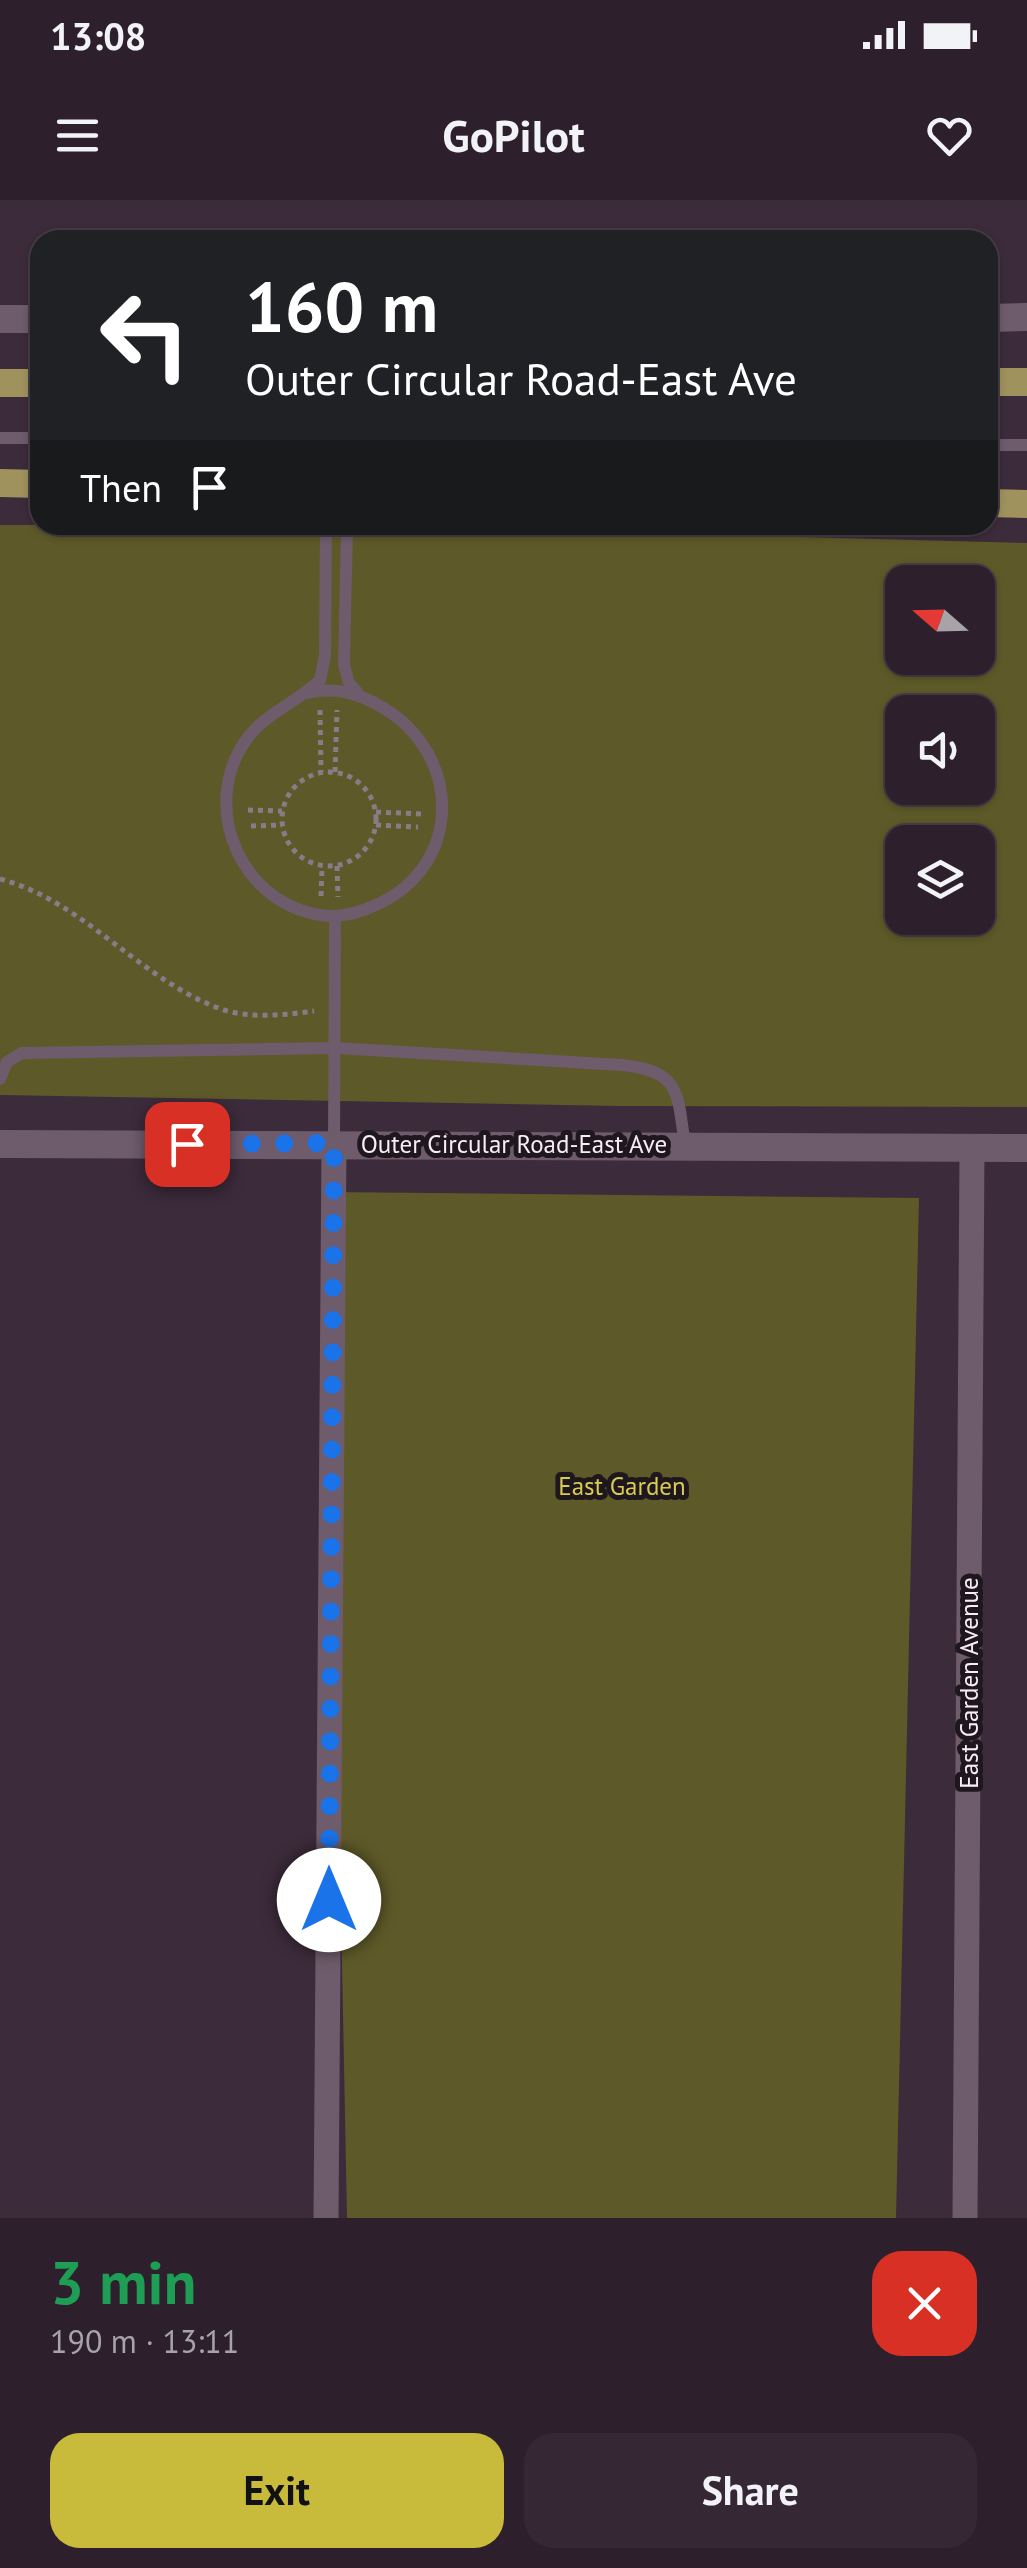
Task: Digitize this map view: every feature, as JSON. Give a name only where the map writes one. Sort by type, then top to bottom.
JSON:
[{"type":"main road","points":[[998,382],[1027,382]]},
{"type":"main road","points":[[0,383],[30,383]]},
{"type":"main road","points":[[0,483],[30,484]]},
{"type":"main road","points":[[998,503],[1027,504]]},
{"type":"street","points":[[998,318],[1027,318]]},
{"type":"street","points":[[0,319],[30,319]]},
{"type":"street","points":[[326,2218],[334,1143]]},
{"type":"street","name":"Outer Circular Road-East Ave","points":[[0,1144],[1027,1148]]},
{"type":"street","name":"East Garden Avenue","points":[[965,2218],[972,1149]]},
{"type":"lane","points":[[0,438],[30,438]]},
{"type":"lane","points":[[998,446],[1027,446]]},
{"type":"lane","points":[[314,691],[324,656],[326,535]]},
{"type":"lane","points":[[347,535],[344,664],[349,683],[359,695]]},
{"type":"lane","points":[[337,690],[359,695],[400,718],[420,736],[442,784],[441,822],[427,862],[410,883],[377,905],[337,916],[303,910],[270,895],[245,870],[229,837],[224,801],[232,766],[250,735],[277,711],[314,691],[337,690]]},
{"type":"lane","points":[[334,1143],[337,916]]},
{"type":"lane","points":[[0,1079],[7,1062],[22,1052],[336,1048],[650,1068],[669,1078],[676,1090],[685,1145]]},
{"type":"path","points":[[336,772],[337,690]]},
{"type":"path","points":[[314,691],[320,772]]},
{"type":"path","points":[[320,772],[336,772],[358,781],[373,800],[376,812],[376,825],[367,847],[336,866],[310,862],[291,847],[282,825],[286,800],[300,782],[320,772]]},
{"type":"path","points":[[226,810],[282,811]]},
{"type":"path","points":[[376,812],[441,822]]},
{"type":"path","points":[[376,825],[441,822]]},
{"type":"path","points":[[336,866],[337,916]]},
{"type":"path","points":[[0,879],[41,894],[170,982],[224,1010],[281,1016],[336,1009]]},
{"type":"green space","points":[[0,525],[30,525],[30,535],[728,535],[1027,543],[1027,1107],[618,1106],[0,1095]]},
{"type":"green space","name":"East Garden","points":[[327,1192],[919,1198],[896,2218],[347,2218]]},
{"type":"route","points":[[187,1144],[334,1143],[329,1900]]}]
